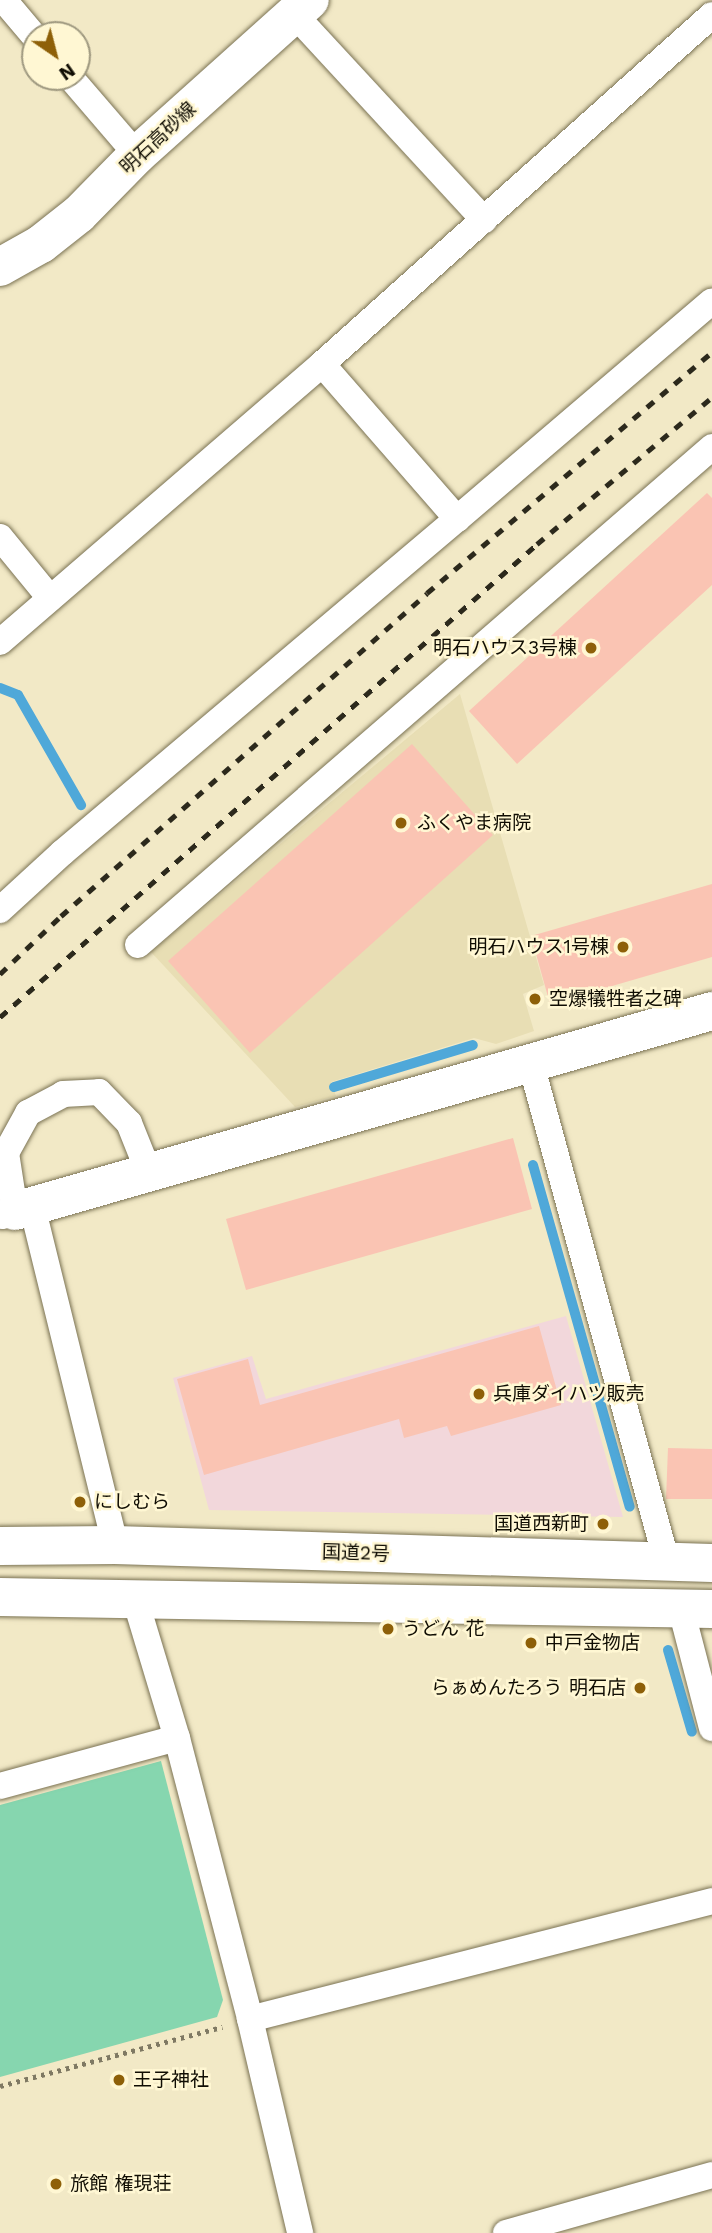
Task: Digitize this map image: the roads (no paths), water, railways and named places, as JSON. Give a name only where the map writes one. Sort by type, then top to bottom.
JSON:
[{"type":"main road","name":"明石高砂線","points":[[0,267],[41,244],[79,214],[137,155],[302,7]]},
{"type":"main road","points":[[16,1211],[712,1011]]},
{"type":"main road","name":"国道2号","points":[[0,1546],[116,1545],[712,1563]]},
{"type":"main road","points":[[0,1597],[696,1609]]},
{"type":"street","points":[[5,3],[21,21]]},
{"type":"street","points":[[302,7],[484,220]]},
{"type":"street","points":[[0,642],[322,363],[712,15]]},
{"type":"street","points":[[82,91],[137,155]]},
{"type":"street","points":[[0,910],[62,853],[712,301]]},
{"type":"street","points":[[322,363],[457,519]]},
{"type":"street","points":[[138,944],[712,447]]},
{"type":"street","points":[[0,537],[50,598]]},
{"type":"street","points":[[531,1064],[667,1563]]},
{"type":"street","points":[[116,1545],[16,1211],[6,1153],[28,1113],[63,1094],[99,1092],[129,1123],[149,1173]]},
{"type":"street","points":[[135,1599],[177,1738],[250,2020],[300,2233]]},
{"type":"street","points":[[696,1609],[712,1728]]},
{"type":"street","points":[[0,1786],[177,1738]]},
{"type":"street","points":[[250,2020],[712,1901]]},
{"type":"street","points":[[506,2233],[712,2175]]},
{"type":"waterway","points":[[0,688],[18,695],[81,805]]},
{"type":"waterway","points":[[334,1087],[473,1045]]},
{"type":"waterway","points":[[533,1165],[630,1507]]},
{"type":"waterway","points":[[668,1650],[692,1732]]},
{"type":"railway","points":[[0,974],[61,916],[427,593],[712,352]]},
{"type":"railway","points":[[0,1017],[537,544],[712,397]]},
{"type":"place","name":"明石ハウス3号棟","points":[[591,648]]},
{"type":"place","name":"ふくやま病院","points":[[401,823]]},
{"type":"place","name":"明石ハウス1号棟","points":[[623,947]]},
{"type":"place","name":"空爆犠牲者之碑","points":[[535,999]]},
{"type":"place","name":"兵庫ダイハツ販売","points":[[479,1394]]},
{"type":"place","name":"にしむら","points":[[80,1502]]},
{"type":"place","name":"国道西新町","points":[[603,1524]]},
{"type":"place","name":"うどん 花","points":[[388,1629]]},
{"type":"place","name":"中戸金物店","points":[[531,1643]]},
{"type":"place","name":"らぁめんたろう 明石店","points":[[640,1688]]},
{"type":"place","name":"王子神社","points":[[119,2080]]},
{"type":"place","name":"旅館 権現荘","points":[[56,2184]]}]
